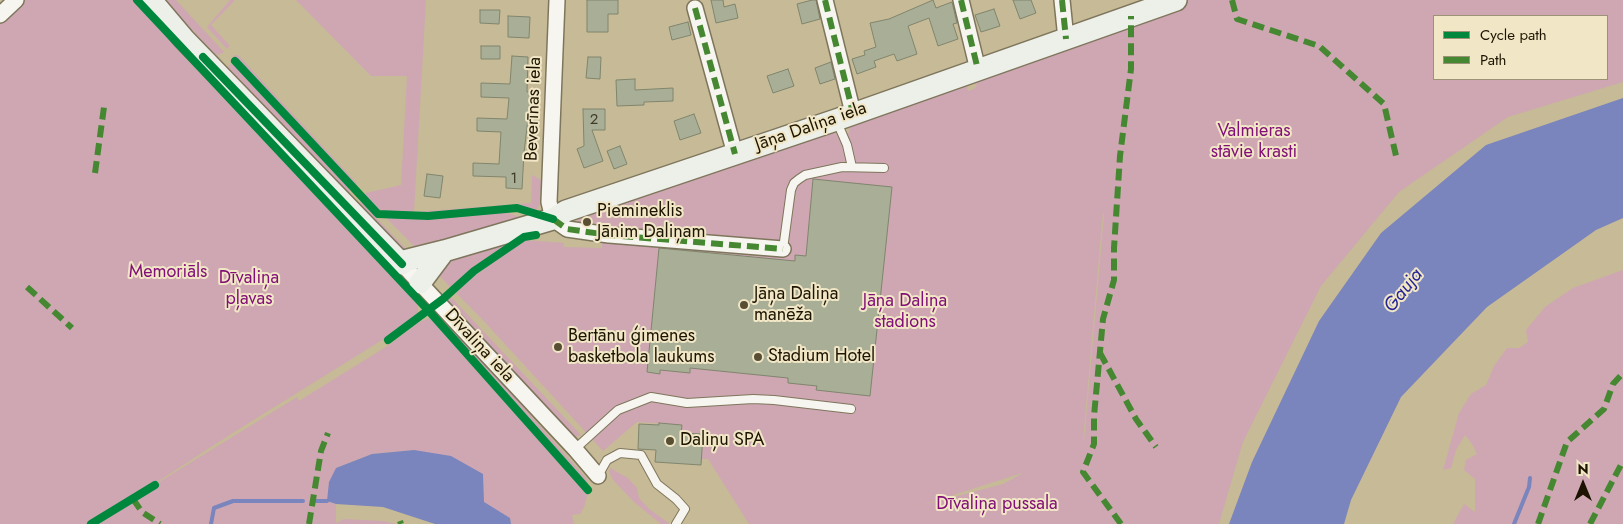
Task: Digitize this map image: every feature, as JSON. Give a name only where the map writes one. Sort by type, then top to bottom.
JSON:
[{"type":"street","points":[[0,15],[16,0]]},
{"type":"street","name":"Dīvaliņa iela","points":[[151,0],[184,38],[420,283],[598,476]]},
{"type":"street","name":"Beverīnas iela","points":[[554,218],[549,202],[557,0]]},
{"type":"street","points":[[825,0],[844,116]]},
{"type":"street","points":[[961,0],[978,70]]},
{"type":"street","points":[[1062,0],[1066,39]]},
{"type":"street","name":"Jāņa Daliņa iela","points":[[401,263],[554,218],[566,211],[1176,0]]},
{"type":"street","points":[[695,8],[735,154]]},
{"type":"street","points":[[554,218],[566,228],[609,235],[784,249]]},
{"type":"street","points":[[420,283],[444,251]]},
{"type":"lane","points":[[844,116],[847,145],[852,167]]},
{"type":"lane","points":[[784,249],[791,190],[794,183],[805,175],[842,167],[884,168]]},
{"type":"lane","points":[[575,449],[618,410],[651,397],[687,403],[767,399],[851,409]]},
{"type":"lane","points":[[598,476],[607,460],[620,453],[641,455],[657,484],[676,499],[684,509],[676,524]]},
{"type":"green space","name":"Memoriāls","points":[[22,0],[142,0],[421,292],[413,299],[418,306],[418,313],[390,335],[154,484],[86,524],[0,524],[0,21]]},
{"type":"green space","points":[[164,0],[176,0],[224,52],[218,55],[215,54]]},
{"type":"green space","points":[[230,0],[235,0],[211,25],[230,46],[227,49],[207,27]]},
{"type":"green space","points":[[296,0],[426,0],[414,212],[531,203],[532,175],[541,180],[540,204],[534,214],[516,206],[427,214],[377,210],[365,197],[366,193],[401,185],[407,76],[371,76]]},
{"type":"green space","points":[[1176,0],[1623,0],[1623,82],[1508,117],[1399,192],[1321,286],[1243,442],[1219,524],[749,524],[708,459],[701,459],[703,434],[681,433],[682,425],[637,422],[603,451],[456,293],[473,277],[524,240],[564,243],[563,247],[602,248],[602,243],[608,243],[610,229],[577,226],[577,218],[830,128],[839,136],[850,132],[848,126],[959,82],[967,87],[968,91],[976,88],[977,80]],"holes":[[[1103,212],[1104,215],[1083,441]],[[1023,473],[1003,484],[919,506]]]},
{"type":"green space","points":[[236,55],[354,180],[357,184],[356,188],[233,56]]},
{"type":"green space","points":[[230,64],[235,66],[349,188],[350,193],[346,193],[228,67]]},
{"type":"green space","points":[[361,202],[409,252],[399,251],[359,208],[359,203]]},
{"type":"green space","points":[[502,211],[528,220],[419,251],[387,217],[424,219]]},
{"type":"green space","points":[[524,235],[473,267],[451,288],[435,271],[439,264]]},
{"type":"green space","points":[[1623,270],[1623,524],[1453,524],[1464,504],[1475,512],[1475,479],[1464,470],[1466,460],[1477,454],[1465,435],[1456,450],[1451,468],[1443,470],[1459,413],[1471,394],[1486,385],[1494,366],[1507,348],[1519,348],[1528,342],[1526,330],[1545,307],[1573,288]]},
{"type":"green space","points":[[451,297],[581,435],[574,437],[561,425],[445,300]]},
{"type":"green space","points":[[437,310],[586,478],[589,488],[431,312]]},
{"type":"green space","points":[[431,318],[588,493],[580,514],[572,515],[574,524],[511,524],[510,518],[484,503],[414,450],[372,454],[336,468],[327,501],[336,504],[336,523],[344,519],[383,521],[396,524],[91,524],[297,397],[299,401],[389,345],[419,322]]},
{"type":"green space","points":[[610,468],[628,478],[637,488],[639,498],[649,509],[670,524],[661,524],[634,502],[613,480],[609,472]]},
{"type":"water","name":"Gauja","points":[[1623,98],[1623,218],[1596,230],[1487,307],[1401,397],[1351,500],[1344,524],[1229,524],[1252,462],[1319,321],[1381,233],[1486,145]]},
{"type":"water","points":[[414,450],[451,456],[483,474],[484,502],[510,518],[511,524],[435,524],[383,507],[336,504],[327,501],[329,482],[336,468],[372,454]]},
{"type":"building","points":[[587,0],[618,0],[618,14],[608,14],[608,32],[587,32]]},
{"type":"building","points":[[711,0],[723,0],[724,7],[735,4],[738,18],[716,23]]},
{"type":"building","points":[[816,0],[820,19],[802,24],[797,4]]},
{"type":"building","points":[[933,0],[936,8],[952,2],[957,23],[953,24],[958,39],[938,46],[929,18],[908,26],[917,54],[897,61],[894,54],[874,61],[876,67],[857,74],[852,59],[865,55],[864,51],[876,47],[870,23],[889,19]]},
{"type":"building","points":[[1013,0],[1031,0],[1036,13],[1020,19]]},
{"type":"building","points":[[994,9],[1000,26],[981,32],[975,15]]},
{"type":"building","points":[[480,10],[500,10],[499,24],[480,23]]},
{"type":"building","points":[[508,16],[530,17],[529,38],[508,37]]},
{"type":"building","points":[[688,22],[691,35],[672,40],[669,27]]},
{"type":"building","points":[[481,46],[500,46],[500,59],[481,59]]},
{"type":"building","points":[[512,56],[528,57],[527,92],[531,92],[522,189],[506,188],[506,177],[473,176],[473,163],[499,164],[501,132],[477,131],[477,118],[507,119],[509,98],[481,97],[481,83],[510,84]]},
{"type":"building","points":[[588,57],[601,57],[600,79],[586,78]]},
{"type":"building","points":[[831,62],[835,79],[820,84],[815,68]]},
{"type":"building","points":[[788,69],[794,86],[773,93],[767,76]]},
{"type":"building","points":[[635,79],[635,90],[673,88],[673,101],[644,102],[644,105],[617,106],[616,80]]},
{"type":"building","points":[[583,109],[605,109],[605,130],[592,130],[603,161],[584,168],[577,149],[584,146]]},
{"type":"building","points":[[694,114],[701,133],[680,140],[674,121]]},
{"type":"building","points":[[620,146],[627,164],[614,169],[607,151]]},
{"type":"building","points":[[427,174],[443,176],[440,198],[424,196]]},
{"type":"building","name":"Jāņa Daliņa manēža","points":[[813,179],[892,187],[870,396],[816,390],[817,386],[788,383],[788,378],[690,368],[690,373],[660,370],[660,374],[647,372],[659,248],[795,261],[795,255],[806,256]]},
{"type":"building","name":"Daliņu SPA","points":[[659,423],[682,425],[681,433],[703,434],[701,465],[655,462],[656,450],[638,449],[639,424],[659,425]]},
{"type":"waterway","points":[[1514,524],[1529,487],[1530,478]]},
{"type":"waterway","points":[[211,524],[214,508],[233,501],[303,501]]},
{"type":"waterway","points":[[316,501],[327,501]]},
{"type":"marked path","points":[[825,0],[853,113]]},
{"type":"marked path","points":[[961,0],[978,70]]},
{"type":"marked path","points":[[1062,0],[1066,39]]},
{"type":"marked path","points":[[1232,0],[1237,19],[1319,46],[1384,104],[1397,160]]},
{"type":"marked path","points":[[695,8],[735,154]]},
{"type":"marked path","points":[[1121,524],[1083,472],[1094,444],[1094,416],[1103,319],[1114,280],[1114,248],[1120,156],[1131,69],[1131,16]]},
{"type":"marked path","points":[[95,173],[104,107]]},
{"type":"marked path","points":[[553,219],[567,229],[609,235],[783,249]]},
{"type":"marked path","points":[[27,287],[72,328]]},
{"type":"marked path","points":[[1100,353],[1136,419],[1156,447]]},
{"type":"marked path","points":[[1538,524],[1567,442],[1604,409],[1613,384],[1623,373]]},
{"type":"marked path","points":[[309,524],[321,451],[328,433]]},
{"type":"marked path","points":[[1590,524],[1623,461]]},
{"type":"marked path","points":[[133,499],[142,512],[160,524]]},
{"type":"cycle path","points":[[137,0],[428,310],[588,490]]},
{"type":"cycle path","points":[[203,57],[402,264]]},
{"type":"cycle path","points":[[235,61],[378,214],[428,216],[517,208],[553,219]]},
{"type":"cycle path","points":[[388,340],[443,299],[474,271],[524,237],[536,235]]},
{"type":"cycle path","points":[[91,524],[155,485]]},
{"type":"place","name":"Piemineklis Jānim Daliņam","points":[[587,222]]},
{"type":"place","name":"Jāņa Daliņa manēža","points":[[744,305]]},
{"type":"place","name":"Bertānu ģimenes basketbola laukums","points":[[558,347]]},
{"type":"place","name":"Stadium Hotel","points":[[758,357]]},
{"type":"place","name":"Daliņu SPA","points":[[670,441]]},
{"type":"park label","name":"Valmieras stāvie krasti","points":[[1254,142]]},
{"type":"park label","name":"Dīvaliņa pļavas","points":[[249,289]]},
{"type":"park label","name":"Jāņa Daliņa stadions","points":[[905,312]]},
{"type":"park label","name":"Dīvaliņa pussala","points":[[997,505]]}]
